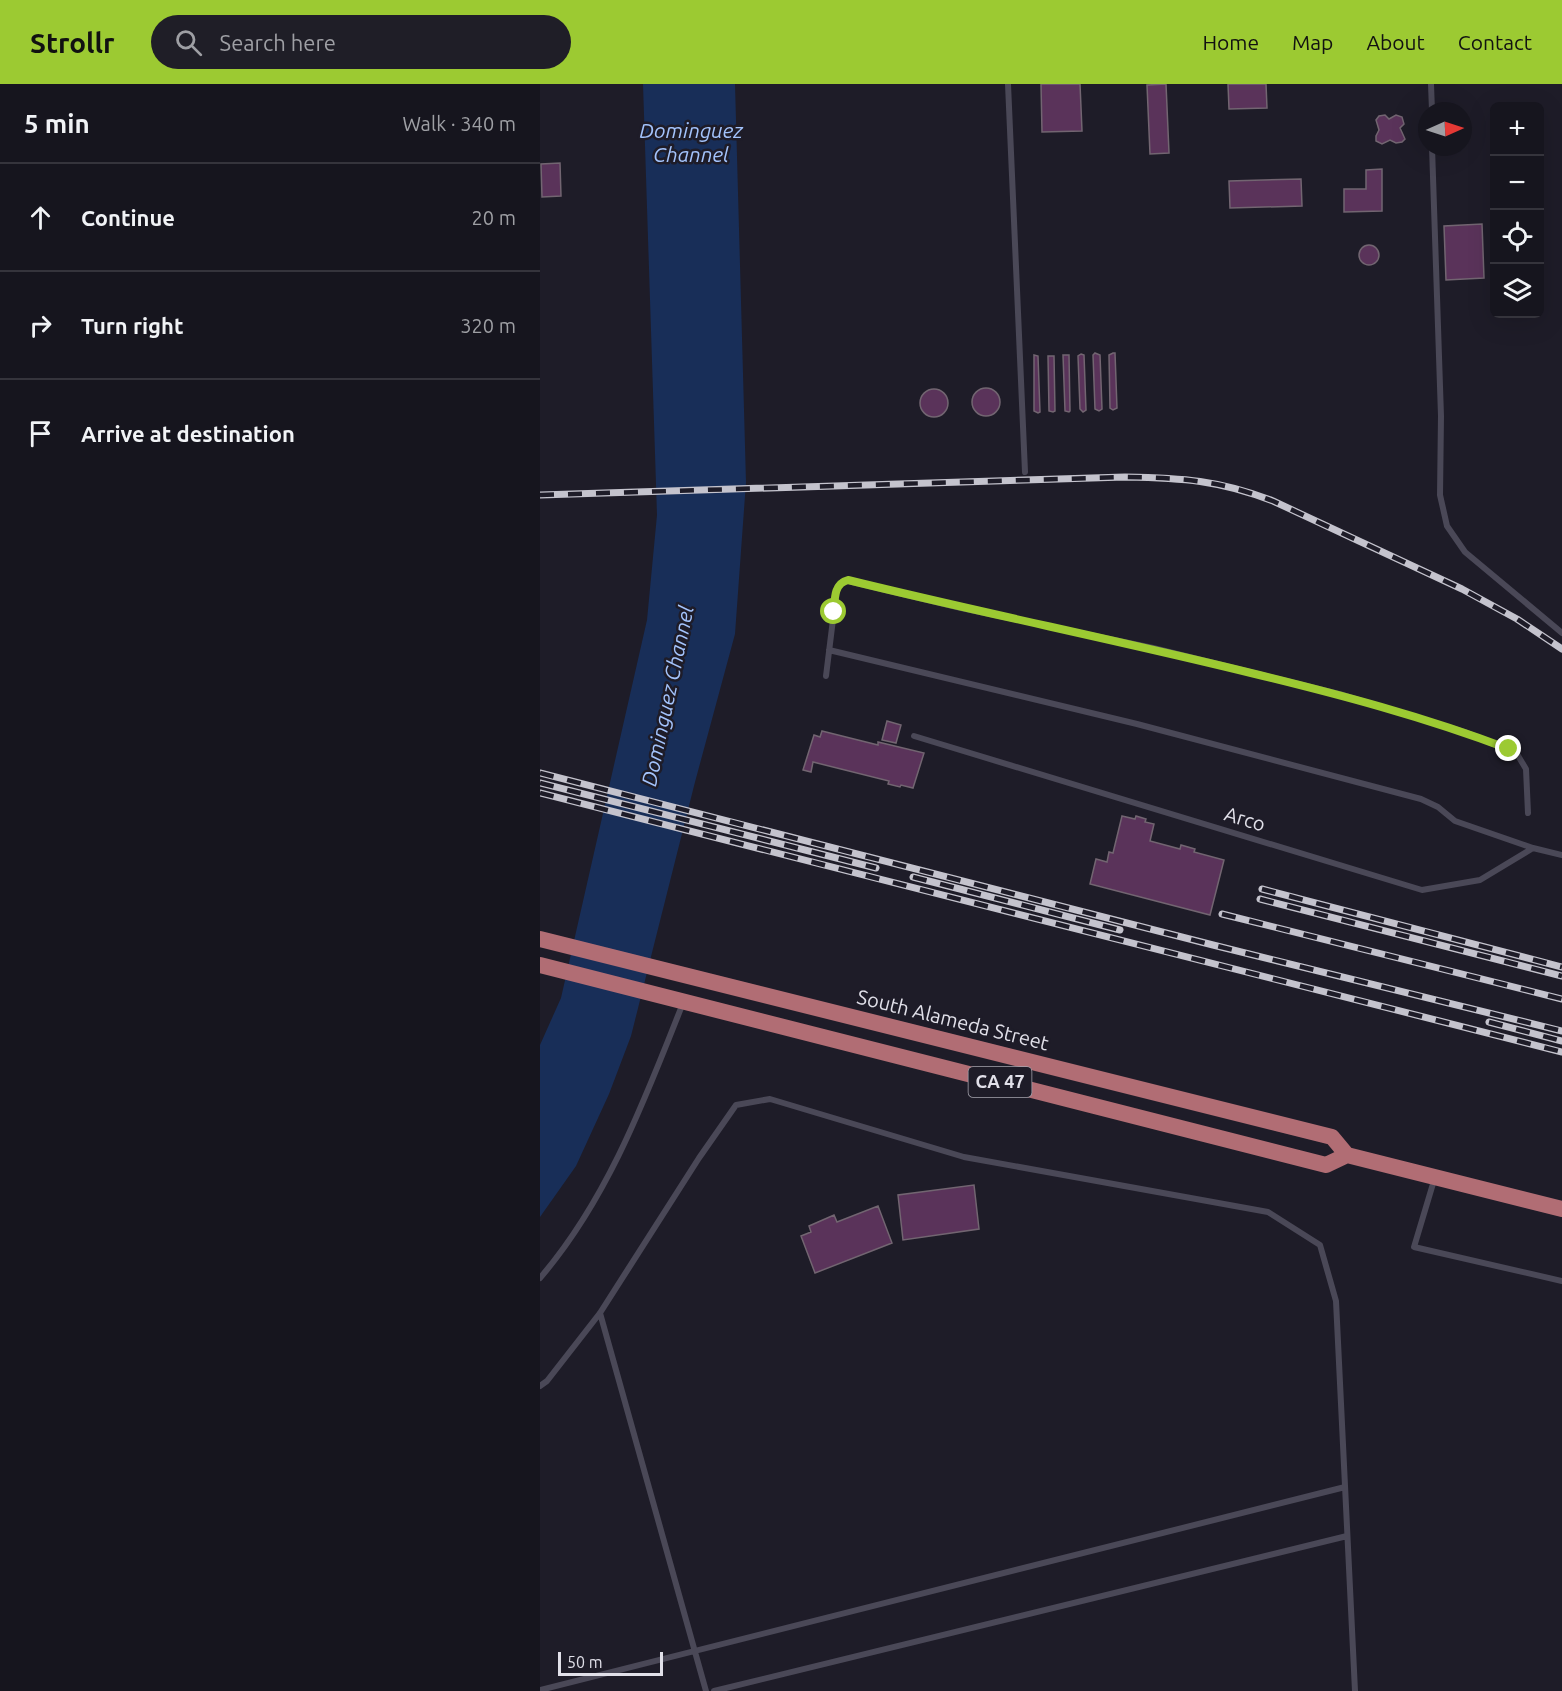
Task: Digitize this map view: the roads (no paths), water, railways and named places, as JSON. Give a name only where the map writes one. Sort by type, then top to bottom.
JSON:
[{"type":"main road","name":"South Alameda Street","points":[[544,940],[1332,1137],[1347,1155],[1562,1209]]},
{"type":"main road","name":"CA 47","points":[[542,966],[1326,1165],[1347,1155]]},
{"type":"lane","points":[[1008,84],[1025,472]]},
{"type":"lane","points":[[1431,84],[1431,102]]},
{"type":"lane","points":[[1432,156],[1441,417],[1440,495],[1447,525],[1465,552],[1562,633]]},
{"type":"lane","points":[[826,676],[837,587],[848,580],[972,610],[1153,648],[1343,695],[1465,732],[1509,749],[1517,754],[1524,763],[1528,813]]},
{"type":"lane","points":[[829,650],[1137,724],[1421,799],[1438,807],[1455,821],[1533,848],[1562,855]]},
{"type":"lane","name":"Arco","points":[[914,736],[1422,890],[1480,880],[1533,848]]},
{"type":"lane","points":[[540,1278],[564,1250],[625,1144],[679,1000]]},
{"type":"lane","points":[[540,1386],[547,1381],[600,1313],[699,1158],[736,1105],[770,1099],[964,1157],[1268,1212],[1320,1245],[1336,1301],[1355,1691]]},
{"type":"lane","points":[[1435,1177],[1414,1247],[1562,1281]]},
{"type":"lane","points":[[600,1313],[706,1691]]},
{"type":"lane","points":[[540,1690],[1345,1487]]},
{"type":"lane","points":[[714,1691],[1347,1536]]},
{"type":"water","name":"Dominguez Channel","points":[[643,84],[735,84],[746,482],[735,634],[631,1036],[609,1094],[576,1166],[540,1217],[540,1045],[561,998],[647,620],[657,515]]},
{"type":"railway","points":[[540,495],[1125,477],[1165,478],[1217,484],[1273,501],[1462,589],[1517,619],[1562,649]]},
{"type":"railway","points":[[540,773],[1213,945],[1562,1031]]},
{"type":"railway","points":[[540,783],[876,868]]},
{"type":"railway","points":[[540,793],[1562,1052]]},
{"type":"railway","points":[[913,877],[1120,930]]},
{"type":"railway","points":[[1262,889],[1562,967]]},
{"type":"railway","points":[[1260,899],[1562,976]]},
{"type":"railway","points":[[1222,914],[1562,999]]},
{"type":"railway","points":[[1489,1022],[1562,1041]]}]
